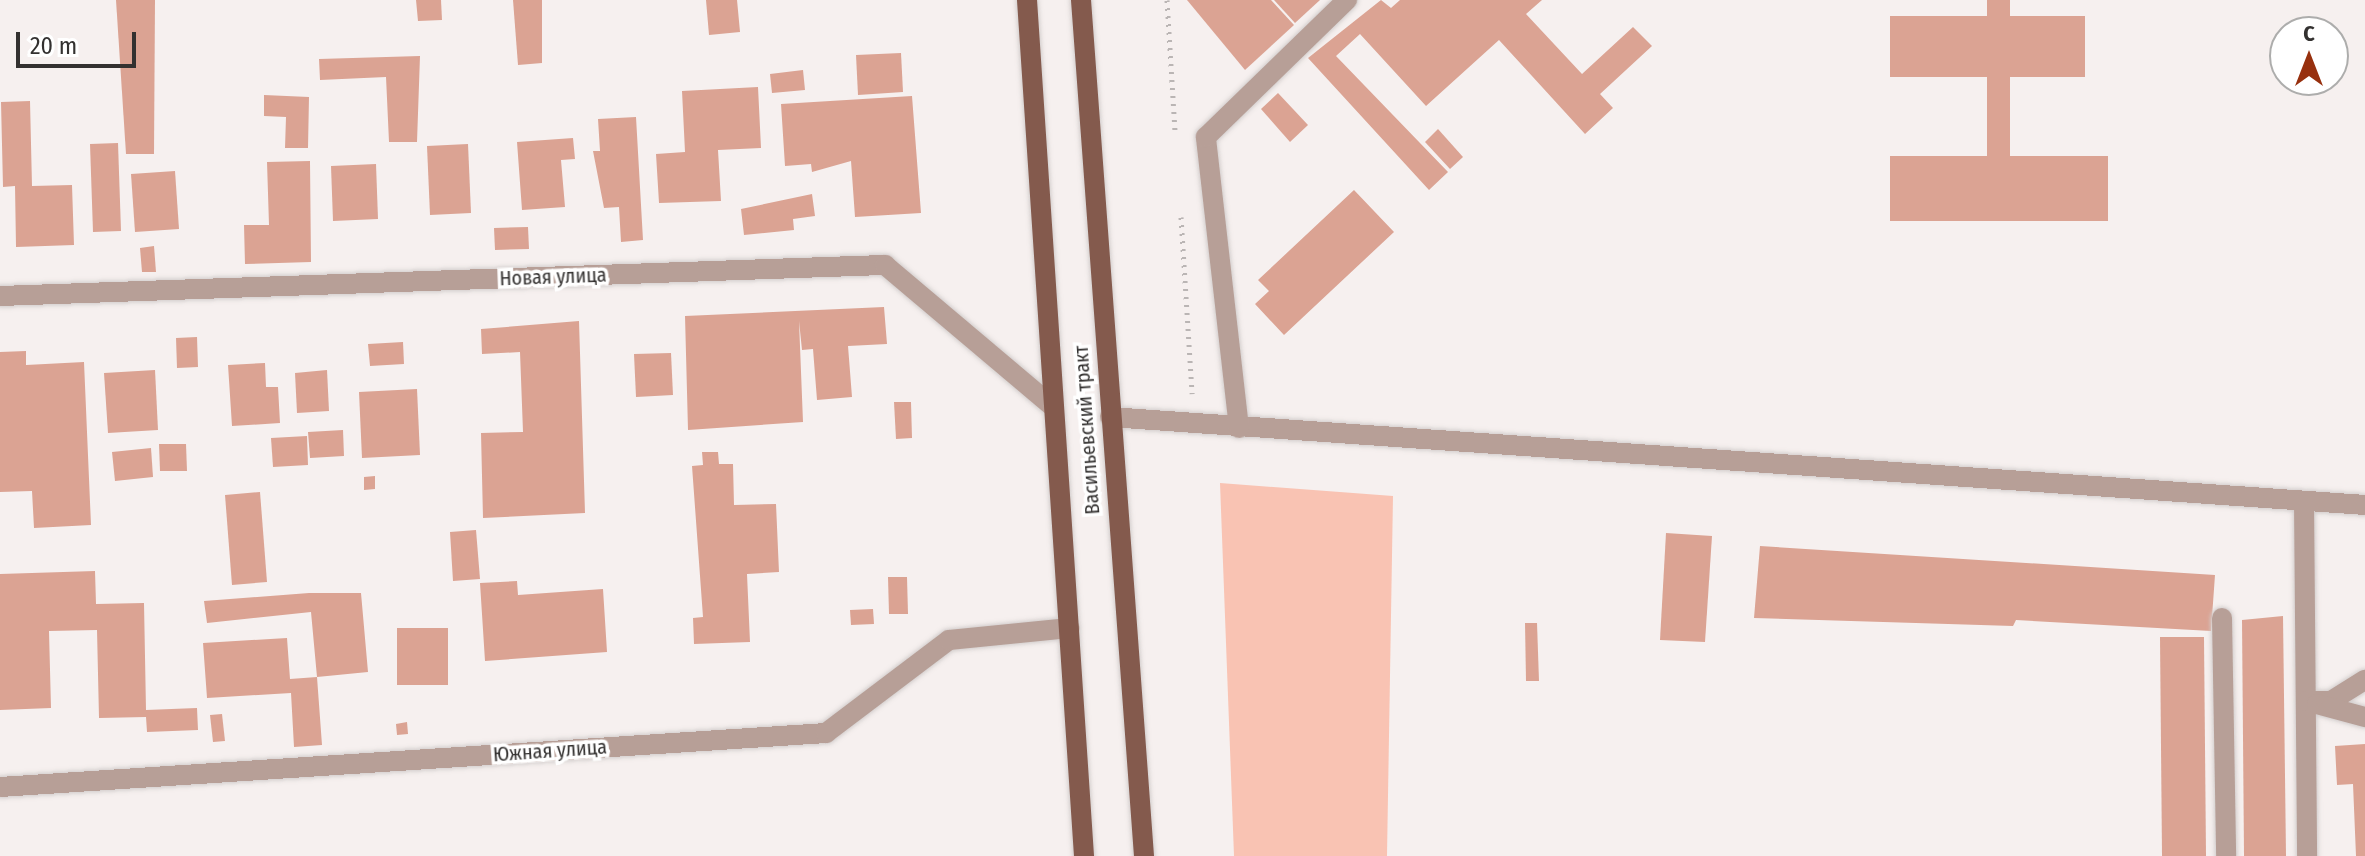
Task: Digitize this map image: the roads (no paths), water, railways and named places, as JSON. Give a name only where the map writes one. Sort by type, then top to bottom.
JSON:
[{"type":"main road","name":"Васильевский тракт","points":[[1027,0],[1084,856]]},
{"type":"main road","name":"Васильевский тракт","points":[[1081,0],[1144,856]]},
{"type":"street","points":[[1239,428],[1206,137],[1347,0]]},
{"type":"street","name":"Новая улица","points":[[0,296],[885,265],[1053,407]]},
{"type":"street","points":[[1110,417],[2365,505]]},
{"type":"street","points":[[2304,501],[2307,856]]},
{"type":"street","points":[[2222,618],[2226,856]]},
{"type":"street","name":"Южная улица","points":[[0,787],[826,733],[949,640],[1069,628]]},
{"type":"street","points":[[2306,701],[2331,701],[2365,680]]},
{"type":"street","points":[[2306,701],[2365,717]]}]
